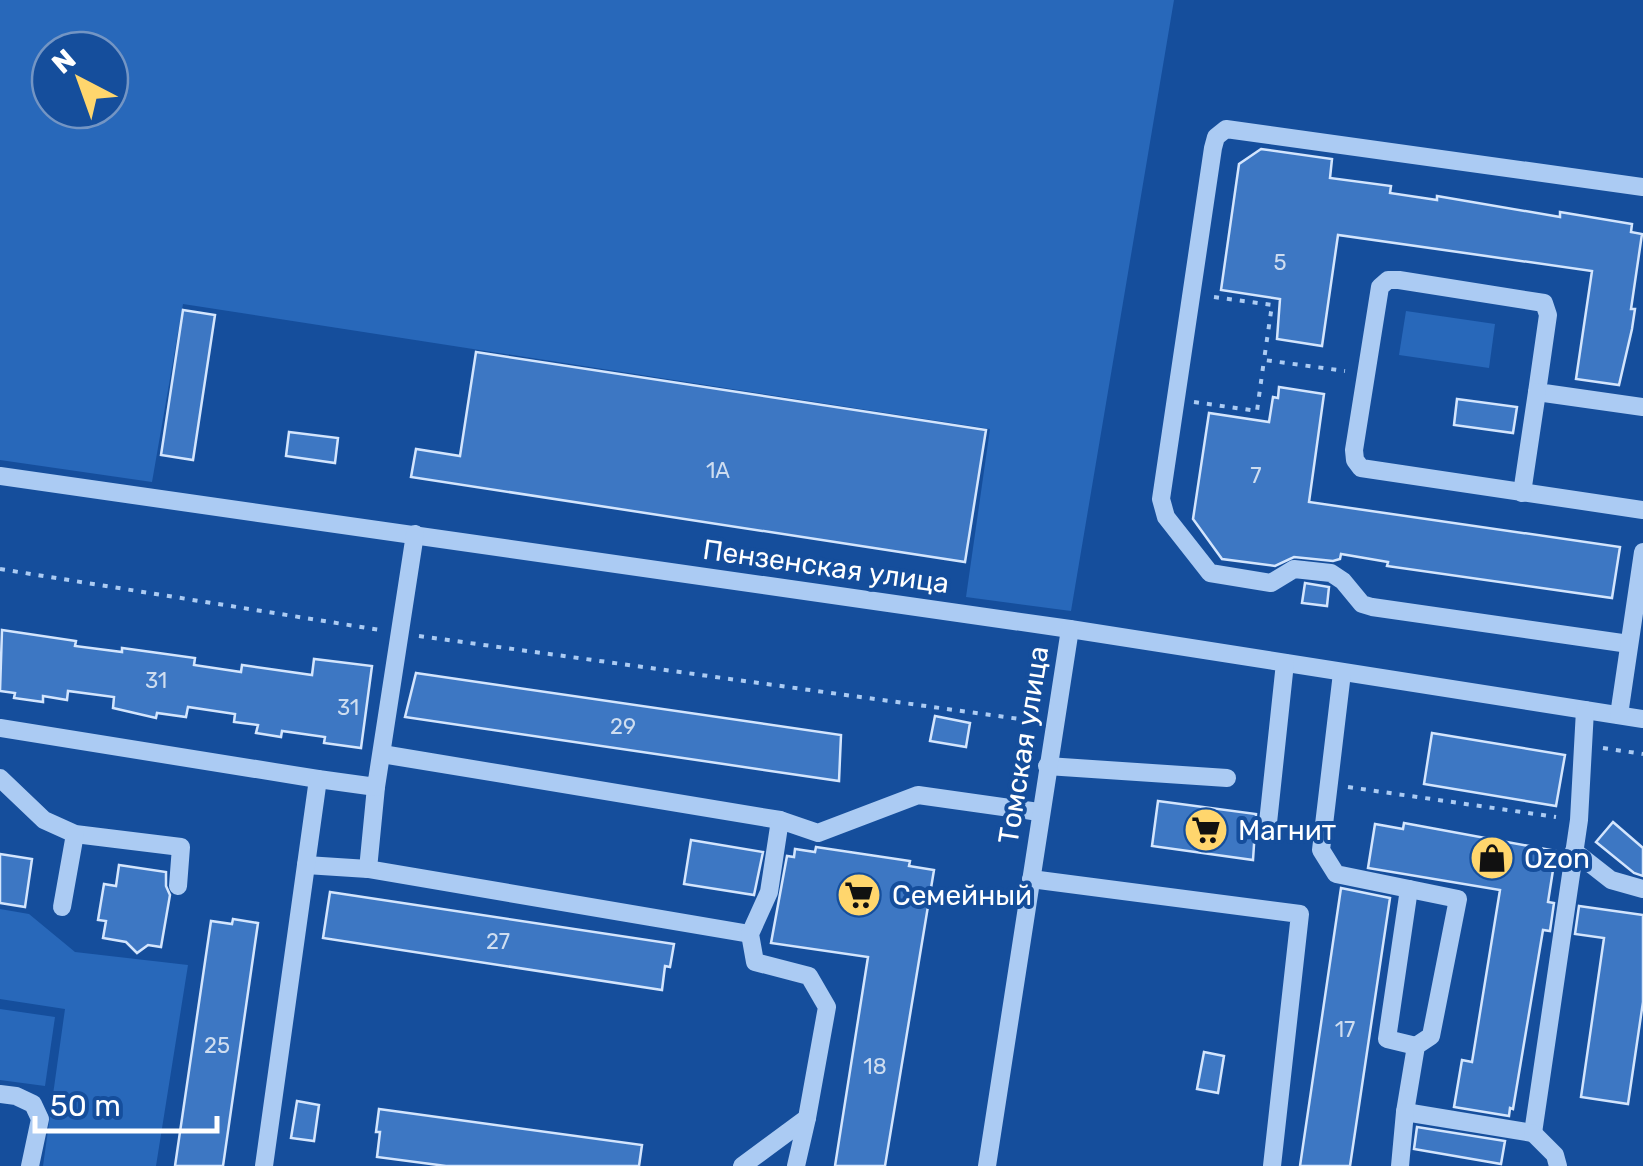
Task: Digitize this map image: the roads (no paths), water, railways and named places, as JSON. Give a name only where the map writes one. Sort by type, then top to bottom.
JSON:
[{"type":"street","points":[[1630,644],[1372,607],[1362,604],[1331,573],[1294,568],[1271,584],[1210,574],[1161,508],[1212,148],[1216,137],[1226,130],[1643,187]]},
{"type":"street","points":[[1522,492],[1548,315],[1544,303],[1388,280],[1380,287],[1354,450],[1355,460],[1362,468],[1522,492],[1643,510]]},
{"type":"street","points":[[1537,392],[1643,407]]},
{"type":"street","name":"Пензенская улица","points":[[0,476],[1070,629],[1643,719]]},
{"type":"street","points":[[368,870],[376,787],[415,534]]},
{"type":"street","points":[[1619,715],[1643,552]]},
{"type":"street","name":"Томская улица","points":[[987,1166],[1070,629]]},
{"type":"street","points":[[1267,832],[1285,663]]},
{"type":"street","points":[[1342,672],[1321,850],[1336,874],[1458,899],[1431,1036],[1416,1046],[1400,1166]]},
{"type":"street","points":[[1533,1133],[1579,820],[1585,710]]},
{"type":"street","points":[[0,728],[376,787]]},
{"type":"street","points":[[382,754],[780,820],[818,834],[918,795],[1039,812]]},
{"type":"street","points":[[1047,766],[1227,778]]},
{"type":"street","points":[[0,778],[44,820],[75,834],[181,848],[178,886]]},
{"type":"street","points":[[264,1166],[318,778]]},
{"type":"street","points":[[780,820],[769,892],[750,934],[756,962],[809,976],[827,1007],[796,1166]]},
{"type":"street","points":[[62,907],[75,834]]},
{"type":"street","points":[[1574,851],[1611,880],[1643,889]]},
{"type":"street","points":[[306,865],[368,870],[750,934]]},
{"type":"street","points":[[1031,878],[1300,914],[1272,1166]]},
{"type":"street","points":[[1409,890],[1387,1039],[1416,1046]]},
{"type":"street","points":[[0,1094],[34,1104],[40,1119],[30,1166]]},
{"type":"street","points":[[1405,1112],[1533,1133],[1555,1155],[1558,1166]]},
{"type":"street","points":[[742,1166],[807,1118]]},
{"type":"place","name":"Магнит","points":[[1206,830]]},
{"type":"place","name":"Ozon","points":[[1492,858]]},
{"type":"place","name":"Семейный","points":[[859,895]]}]
